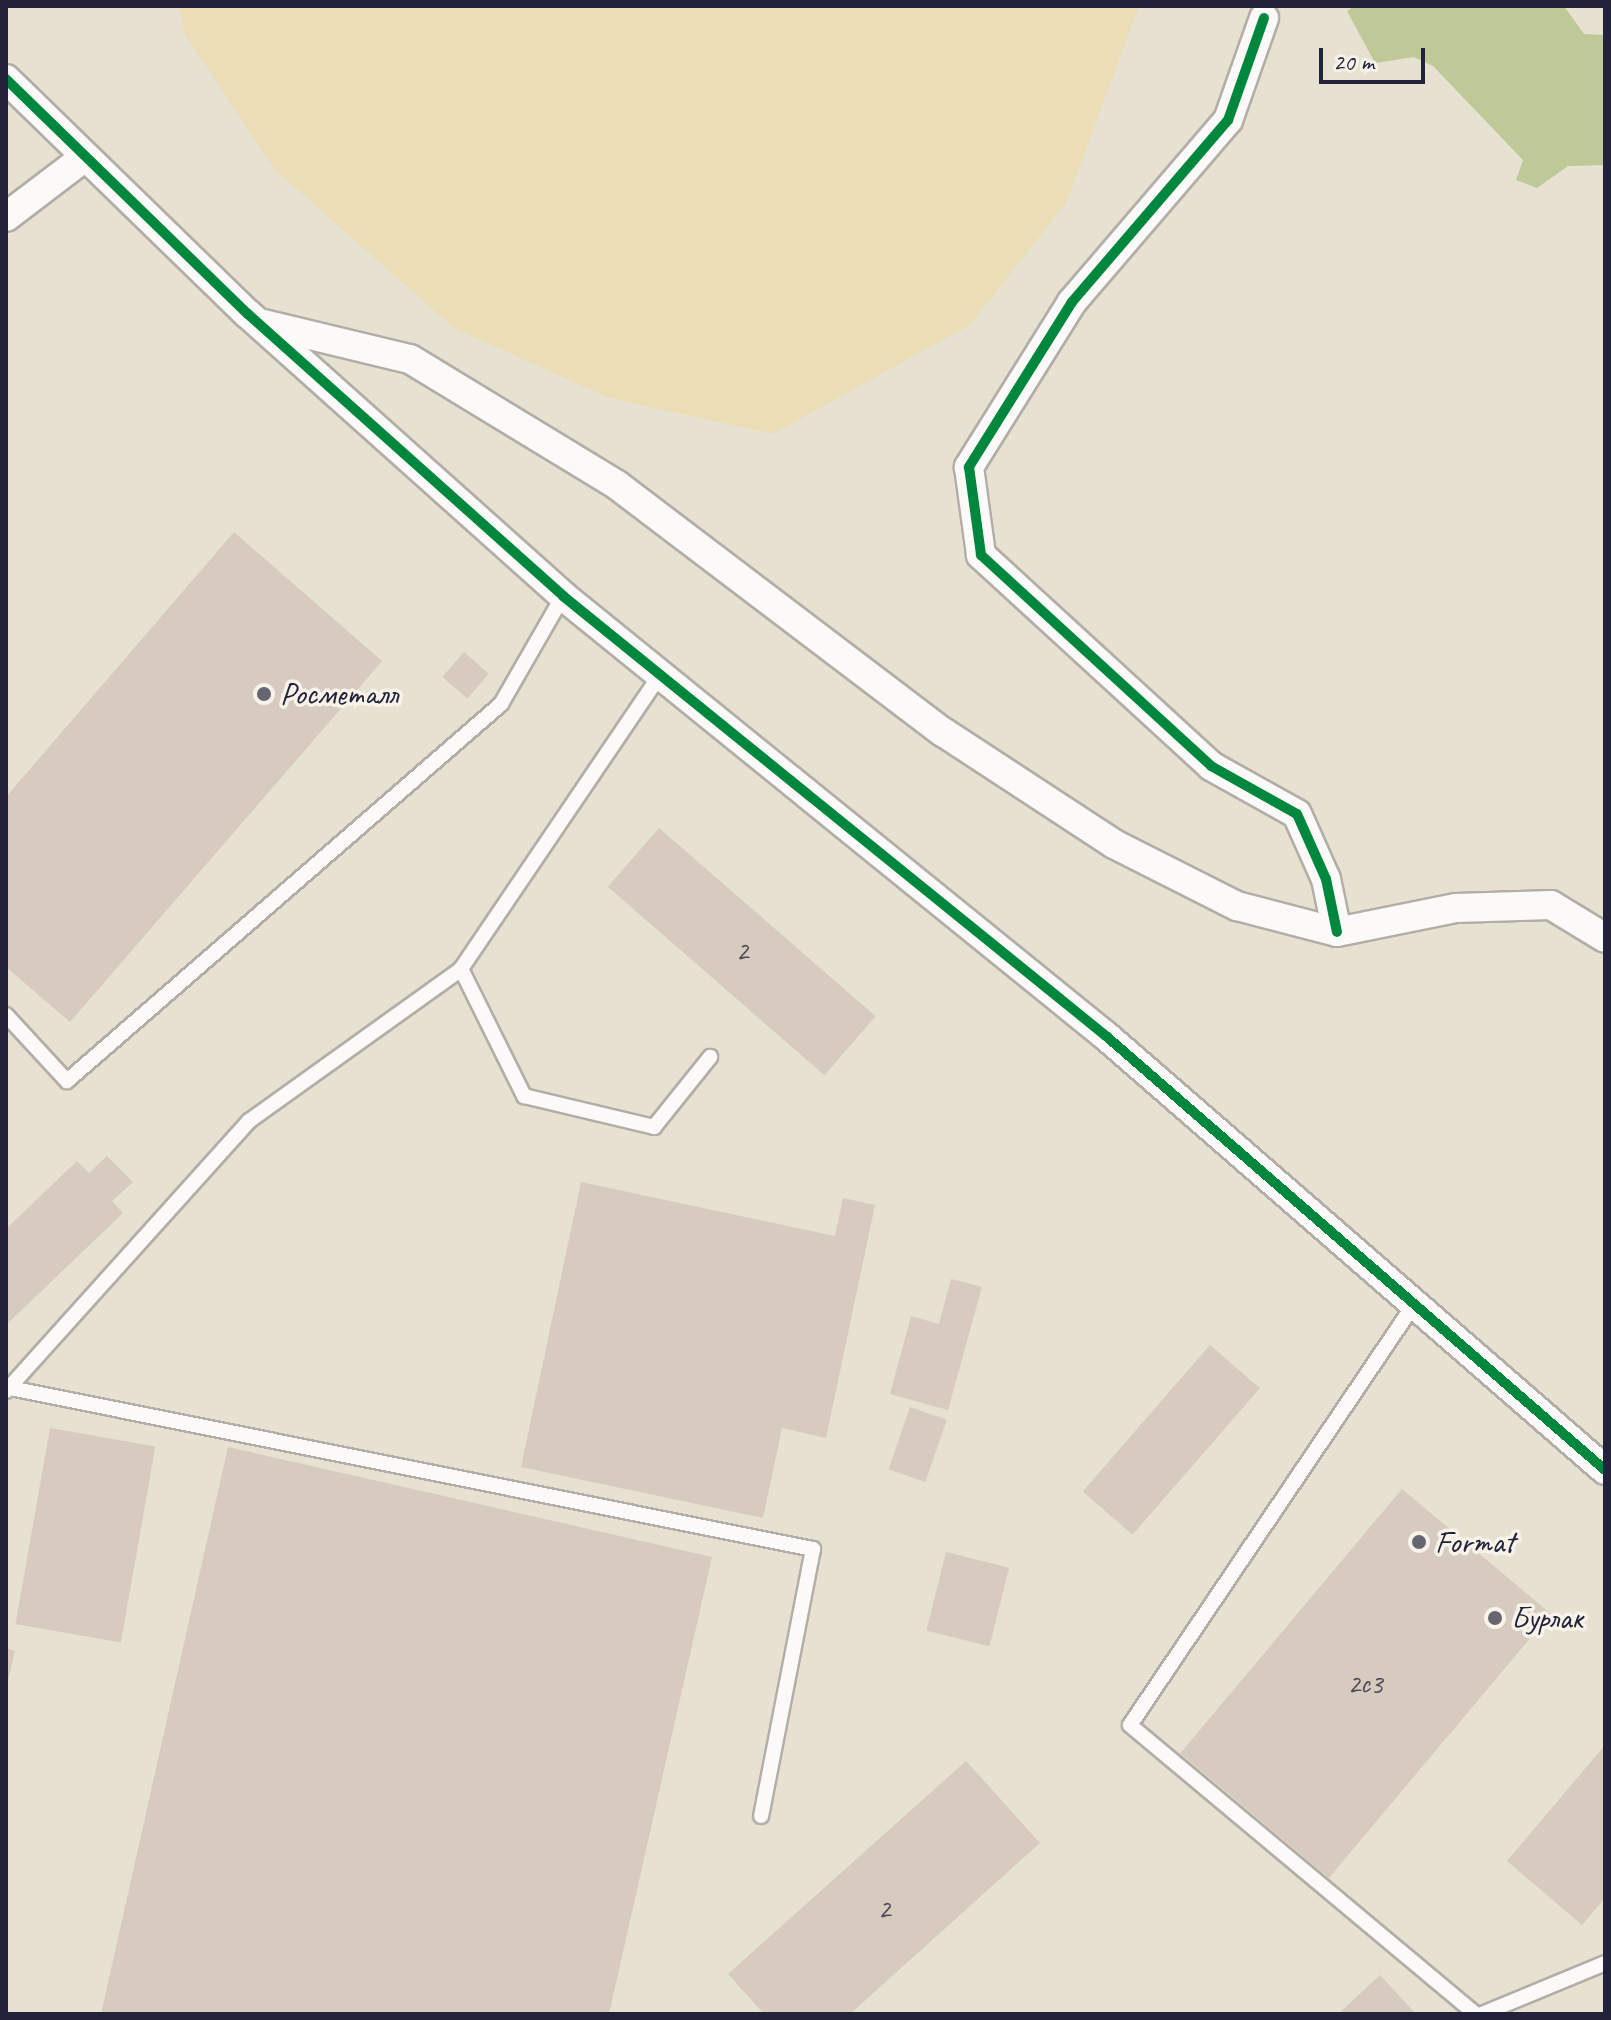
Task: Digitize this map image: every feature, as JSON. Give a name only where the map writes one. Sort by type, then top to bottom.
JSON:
[{"type":"street","points":[[1264,18],[1228,120],[1072,302],[969,467],[981,555],[1211,766],[1297,814],[1326,879],[1337,932]]},
{"type":"street","points":[[6,79],[82,159],[563,596],[658,678],[1106,1036],[1605,1470]]},
{"type":"street","points":[[6,217],[82,159]]},
{"type":"street","points":[[259,323],[410,359],[617,485],[943,732],[1114,844],[1237,906],[1337,932],[1456,908],[1551,905],[1605,938]]},
{"type":"lane","points":[[6,1015],[67,1081],[501,704],[563,596]]},
{"type":"lane","points":[[8,1390],[249,1121],[461,969],[658,678]]},
{"type":"lane","points":[[461,969],[524,1096],[654,1127],[710,1057]]},
{"type":"lane","points":[[1415,1302],[1130,1725],[1479,2014],[1605,1963]]},
{"type":"lane","points":[[8,1390],[813,1549],[761,1816]]},
{"type":"green space","points":[[1355,6],[1564,6],[1584,34],[1605,35],[1605,165],[1568,166],[1537,188],[1516,180],[1523,160],[1433,66],[1414,57],[1375,63],[1347,11]]},
{"type":"sand","points":[[179,6],[1139,6],[1066,203],[970,325],[773,434],[609,398],[454,328],[275,170],[185,34]]},
{"type":"building","points":[[234,532],[382,661],[70,1022],[6,967],[6,797]]},
{"type":"building","points":[[464,652],[489,674],[467,699],[442,677]]},
{"type":"building","points":[[659,828],[876,1016],[824,1075],[608,887]]},
{"type":"building","points":[[107,1156],[133,1182],[112,1201],[123,1213],[6,1325],[6,1229],[77,1161],[89,1173]]},
{"type":"building","points":[[581,1182],[835,1236],[843,1198],[875,1205],[826,1438],[782,1428],[763,1518],[521,1467]]},
{"type":"building","points":[[951,1279],[982,1287],[948,1410],[890,1394],[911,1316],[939,1324]]},
{"type":"building","points":[[1210,1345],[1260,1388],[1133,1535],[1083,1491]]},
{"type":"building","points":[[910,1407],[947,1420],[925,1482],[889,1469]]},
{"type":"building","points":[[50,1428],[155,1447],[121,1643],[15,1624]]},
{"type":"building","points":[[228,1447],[712,1557],[609,2014],[101,2014]]},
{"type":"building","points":[[1402,1489],[1551,1614],[1329,1878],[1180,1753]]},
{"type":"building","points":[[946,1552],[1009,1568],[989,1646],[926,1631]]},
{"type":"building","points":[[6,1648],[15,1651],[7,1685],[6,1685]]},
{"type":"building","points":[[1605,1745],[1605,1898],[1582,1925],[1507,1861]]},
{"type":"building","points":[[966,1761],[1040,1843],[850,2014],[764,2014],[728,1974]]},
{"type":"building","points":[[1380,1975],[1416,2014],[1338,2014]]},
{"type":"cycle path","points":[[1264,18],[1228,120],[1072,302],[969,467],[981,555],[1211,766],[1297,814],[1326,879],[1337,932]]},
{"type":"cycle path","points":[[6,79],[248,314],[563,596],[1106,1036],[1605,1470]]},
{"type":"place","name":"Росметалл","points":[[264,694]]},
{"type":"place","name":"Format","points":[[1419,1542]]},
{"type":"place","name":"Бурлак","points":[[1495,1618]]}]
